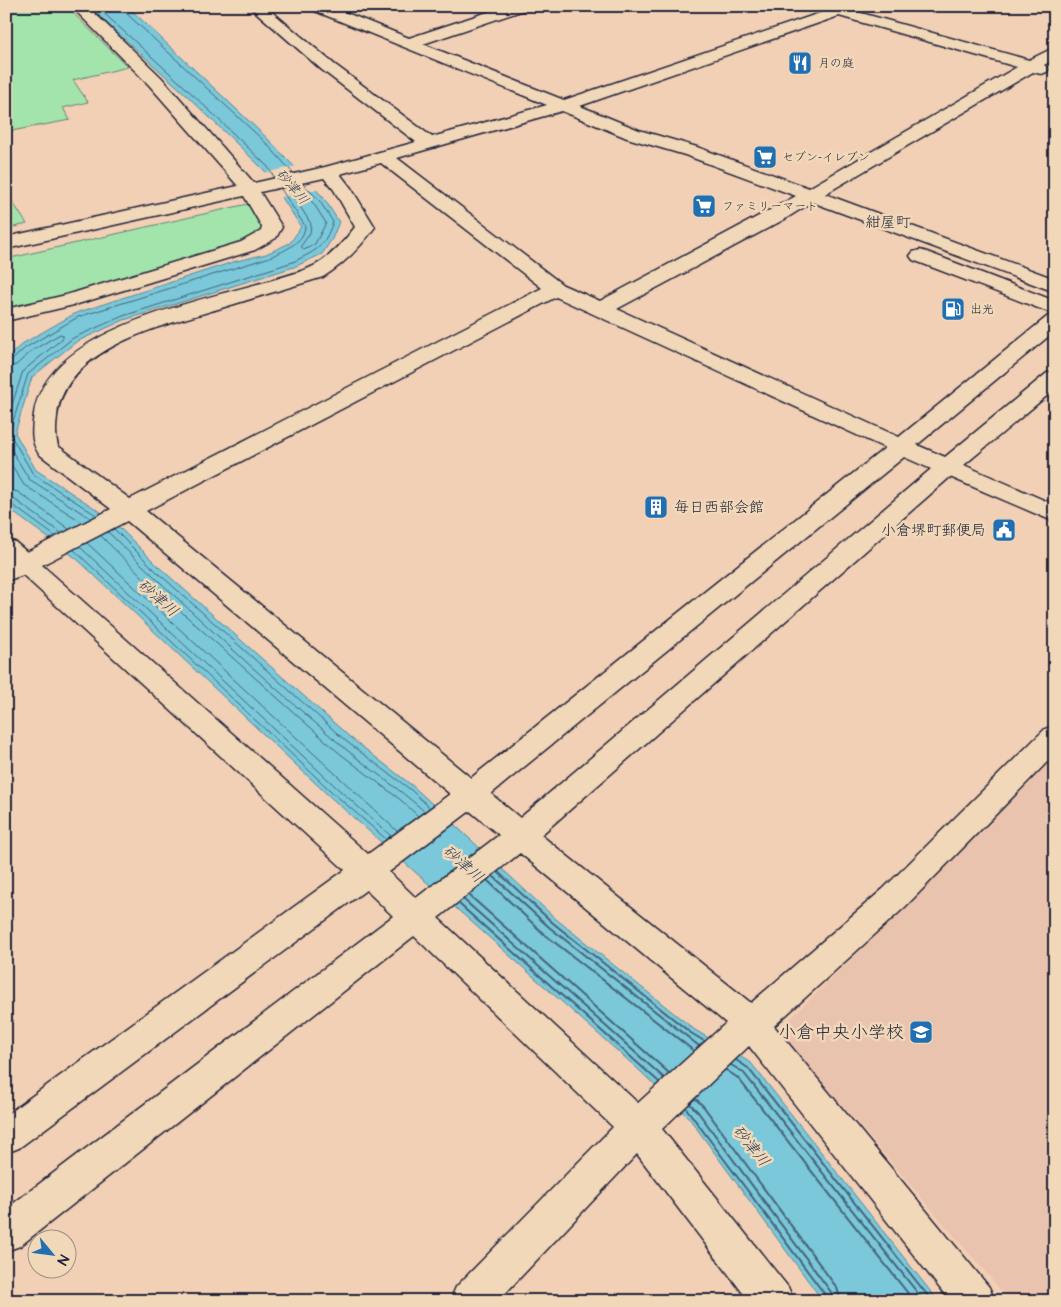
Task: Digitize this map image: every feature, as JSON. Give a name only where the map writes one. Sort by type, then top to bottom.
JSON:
[{"type":"street","points":[[6,315],[71,300],[248,246],[269,234],[272,227],[258,188],[155,81],[78,6]]},
{"type":"street","points":[[256,6],[328,66],[429,143]]},
{"type":"street","points":[[315,6],[633,134],[691,151],[1055,286]]},
{"type":"street","points":[[407,44],[522,6]]},
{"type":"street","points":[[822,6],[847,9],[1055,73]]},
{"type":"street","points":[[6,243],[324,173],[591,98],[847,9]]},
{"type":"street","points":[[599,310],[812,196],[1055,52]]},
{"type":"street","points":[[633,134],[674,156],[814,216]]},
{"type":"street","points":[[383,156],[556,289],[947,467],[1055,514]]},
{"type":"street","points":[[324,173],[342,188],[365,227],[352,245],[336,261],[316,273],[139,326],[90,351],[63,373],[47,403],[43,435],[47,449],[129,510],[463,800],[742,1031],[975,1301]]},
{"type":"street","points":[[905,251],[1055,308]]},
{"type":"street","points":[[556,289],[129,510],[19,561],[375,867],[423,912],[638,1127],[774,1301]]},
{"type":"street","points":[[6,1136],[375,867],[463,800],[1055,320]]},
{"type":"street","points":[[6,1233],[513,842],[947,467],[1055,378]]},
{"type":"street","points":[[470,1301],[638,1127],[742,1031],[894,898],[1055,736]]},
{"type":"shaded area","name":"小倉中央小学校","points":[[1055,752],[1055,1301],[1010,1301],[788,1042],[788,1021],[958,854]]},
{"type":"green space","points":[[6,6],[66,6],[128,67],[73,80],[88,102],[63,108],[70,120],[6,132]]},
{"type":"green space","points":[[6,192],[27,224],[6,229]]},
{"type":"green space","points":[[252,203],[265,230],[256,237],[69,295],[6,309],[6,259]]},
{"type":"water","name":"砂津川","points":[[88,6],[127,6],[268,139],[323,197],[339,222],[332,239],[322,254],[294,267],[124,320],[76,342],[32,377],[15,433],[36,470],[110,518],[160,568],[351,738],[414,787],[556,919],[695,1030],[751,1063],[938,1301],[823,1301],[689,1118],[639,1070],[328,795],[77,559],[6,507],[6,359],[22,344],[76,313],[233,262],[266,254],[290,243],[301,227],[265,171],[182,91]]},
{"type":"pier","points":[[297,166],[318,189],[278,198],[263,173]]},
{"type":"place","name":"月の庭","points":[[800,63]]},
{"type":"place","name":"セブン-イレブン","points":[[765,157]]},
{"type":"place","name":"ファミリーマート","points":[[704,206]]},
{"type":"place","name":"出光","points":[[953,309]]},
{"type":"place","name":"毎日西部会館","points":[[656,507]]},
{"type":"place","name":"小倉堺町郵便局","points":[[1004,530]]},
{"type":"place","name":"小倉中央小学校","points":[[921,1032]]},
{"type":"district","name":"紺屋町","points":[[888,222]]}]
